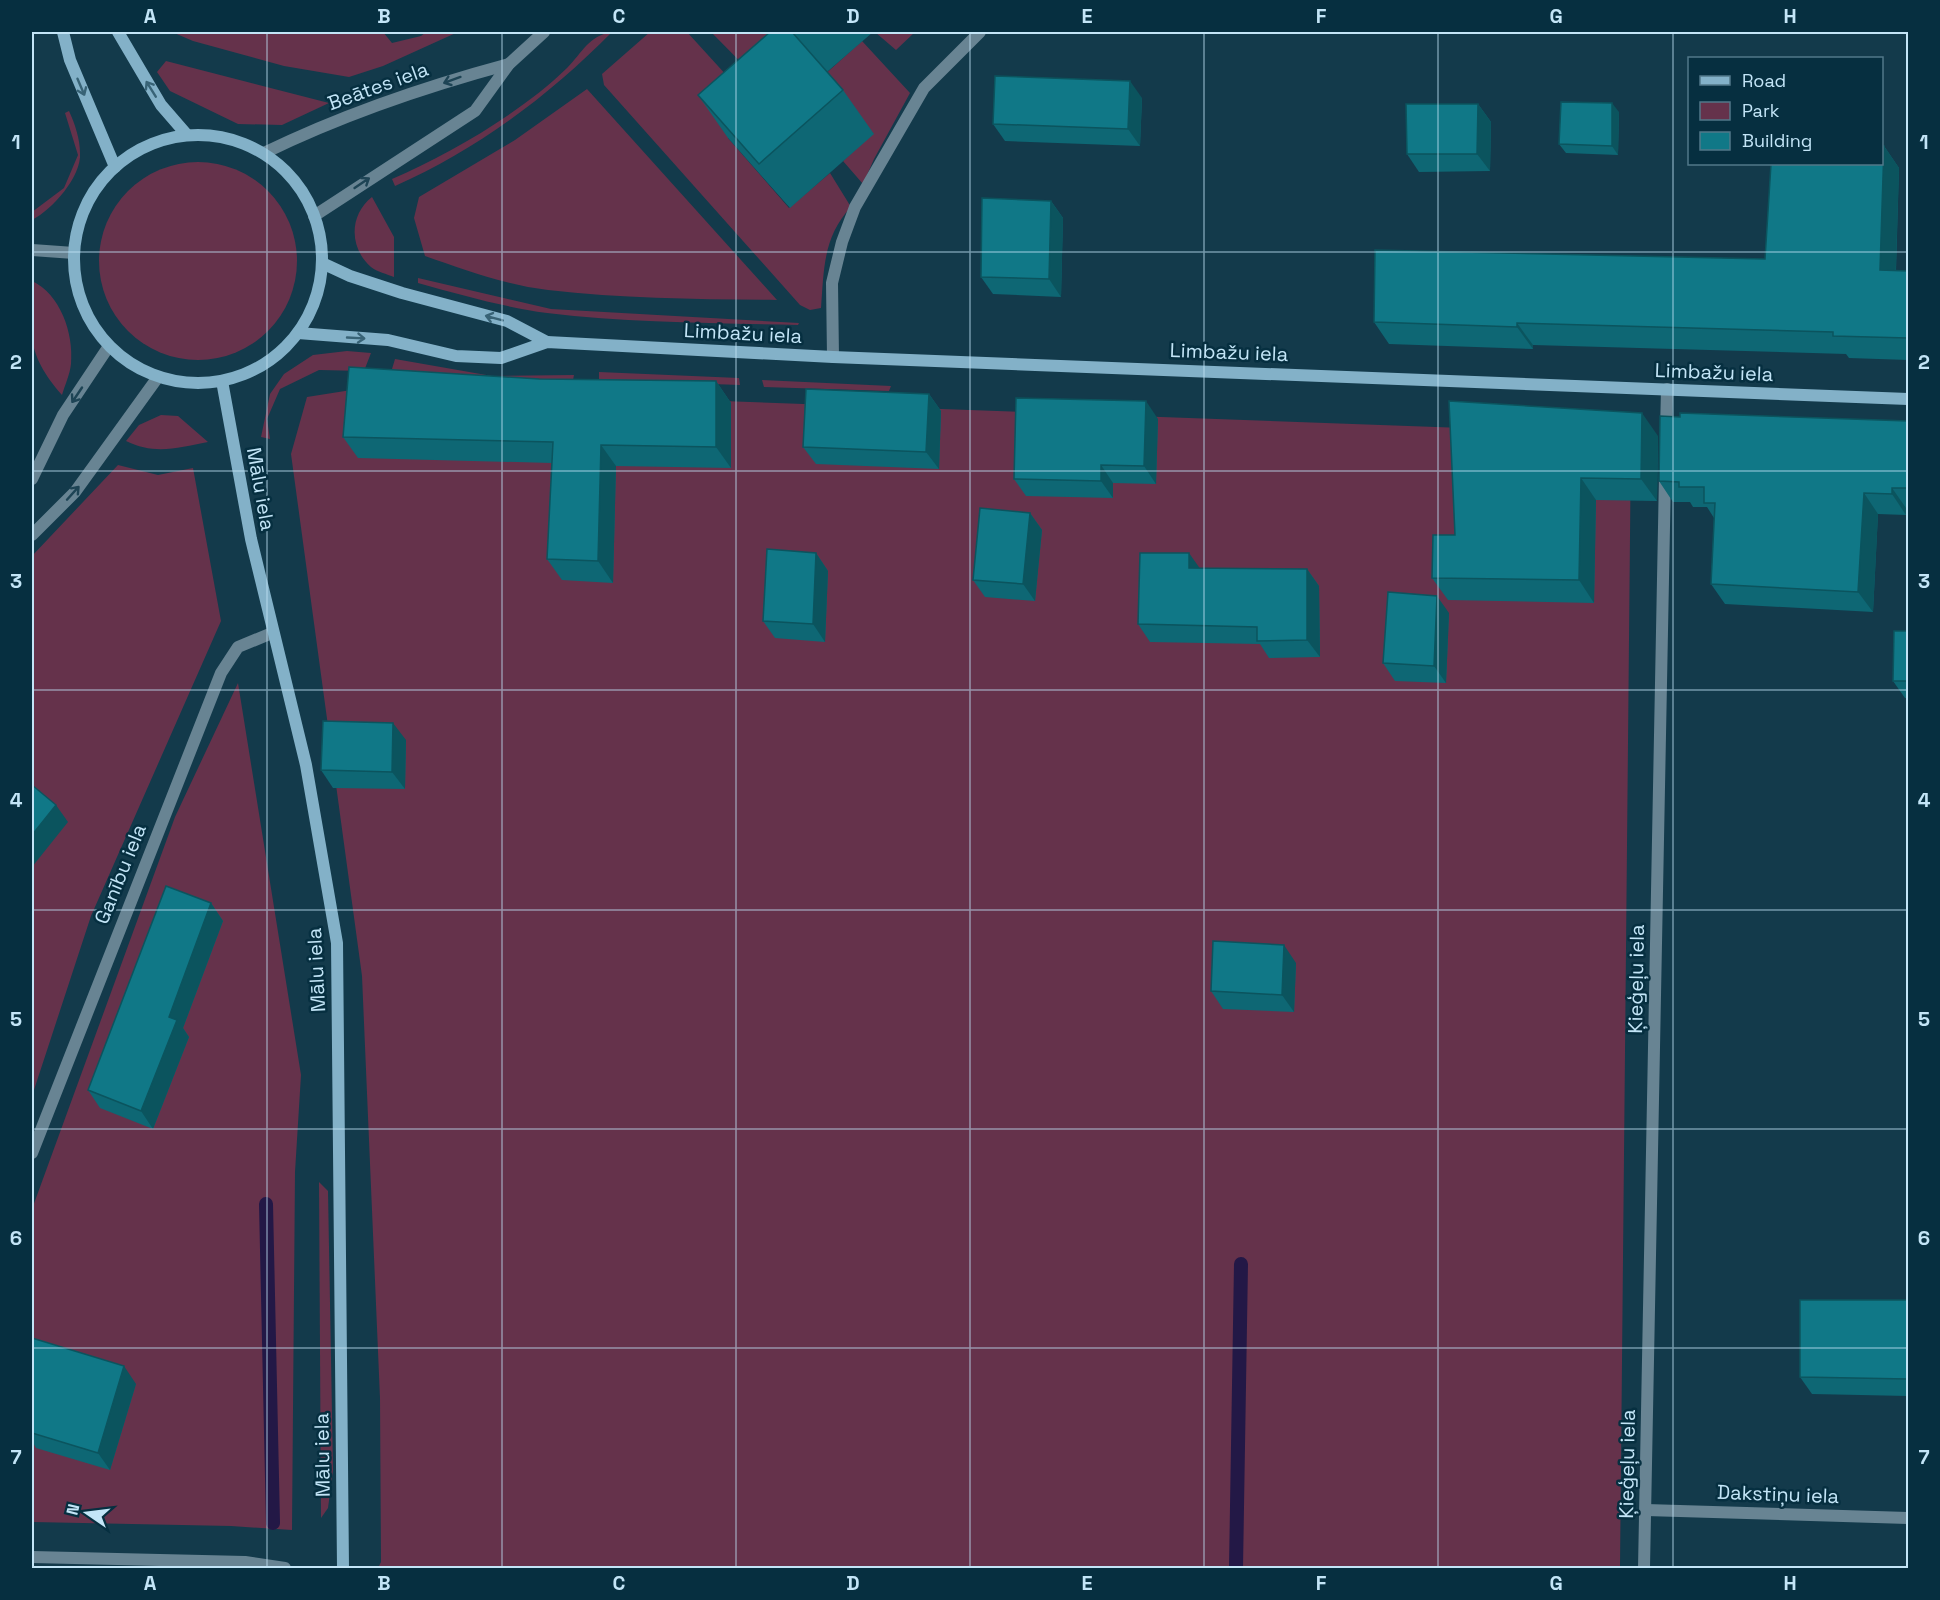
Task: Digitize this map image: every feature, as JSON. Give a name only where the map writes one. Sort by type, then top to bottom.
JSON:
[{"type":"main road","points":[[63,32],[69,60],[115,166]]},
{"type":"main road","points":[[118,32],[160,105],[187,135]]},
{"type":"main road","points":[[187,135],[214,135],[239,142],[264,153],[285,170],[302,191],[314,216],[321,239],[322,262],[311,311],[298,333],[276,355],[251,371],[222,381],[190,383],[158,377],[132,364],[109,346],[89,319],[77,287],[74,253],[79,221],[93,191],[115,166],[137,151],[162,140],[187,135]]},
{"type":"main road","name":"Limbažu iela","points":[[322,262],[350,276],[402,293],[507,321],[547,342]]},
{"type":"main road","name":"Limbažu iela","points":[[298,333],[388,340],[456,356],[501,358],[547,342],[832,357],[1908,399]]},
{"type":"main road","name":"Mālu iela","points":[[222,381],[251,539],[272,633],[306,765],[337,943],[343,1569]]},
{"type":"street","name":"Beātes iela","points":[[314,216],[475,111],[509,64],[544,32]]},
{"type":"street","points":[[832,357],[832,284],[855,207],[924,88],[980,32]]},
{"type":"street","name":"Beātes iela","points":[[264,153],[307,132],[463,76],[509,64]]},
{"type":"street","points":[[32,250],[74,253]]},
{"type":"street","points":[[32,479],[63,415],[109,346]]},
{"type":"street","points":[[32,535],[75,492],[158,377]]},
{"type":"street","name":"Ķieģeļu iela","points":[[1644,1569],[1667,389]]},
{"type":"street","name":"Ganību iela","points":[[32,1153],[221,673],[238,647],[272,633]]},
{"type":"street","name":"Dakstiņu iela","points":[[1646,1510],[1908,1518]]},
{"type":"street","points":[[32,1557],[245,1562],[285,1569]]},
{"type":"green space","points":[[172,32],[383,32],[392,43],[421,36],[426,32],[458,32],[383,66],[349,77],[284,66],[193,41]]},
{"type":"green space","points":[[612,32],[563,78],[511,119],[455,156],[395,186],[392,179],[461,144],[507,116],[567,68],[591,41]]},
{"type":"green space","points":[[650,32],[687,32],[759,111],[728,138],[789,208],[830,173],[851,207],[842,218],[830,242],[824,267],[821,308],[810,310],[800,305],[604,85],[602,74]]},
{"type":"green space","points":[[711,32],[788,32],[775,97]]},
{"type":"green space","points":[[875,32],[915,32],[896,50]]},
{"type":"green space","points":[[862,41],[910,93],[863,184],[843,161],[873,133],[823,76]]},
{"type":"green space","points":[[166,61],[329,103],[282,125],[238,124],[170,91],[157,72]]},
{"type":"green space","points":[[587,89],[777,300],[634,297],[532,288],[470,272],[425,256],[414,218],[419,197],[515,140]]},
{"type":"green space","points":[[69,111],[80,148],[76,172],[57,200],[32,220],[32,212],[64,188],[78,155],[65,113]]},
{"type":"green space","points":[[198,162],[217,164],[236,170],[253,179],[268,191],[280,206],[289,223],[295,242],[297,261],[295,280],[289,299],[280,316],[268,331],[253,343],[236,352],[217,358],[198,360],[179,358],[160,352],[143,343],[128,331],[116,316],[107,299],[101,280],[99,261],[101,242],[107,223],[116,206],[128,191],[143,179],[160,170],[179,164]]},
{"type":"green space","points":[[372,197],[394,237],[394,277],[371,267],[359,251],[356,241],[356,222],[359,213]]},
{"type":"green space","points":[[418,278],[551,309],[799,323],[798,325],[672,322],[547,313],[450,292],[418,283]]},
{"type":"green space","points":[[32,281],[50,295],[63,316],[67,328],[71,364],[62,395],[50,380],[36,354],[31,329]]},
{"type":"green space","points":[[347,351],[371,353],[364,371],[319,370],[280,389],[267,419],[270,439],[261,437],[270,394],[284,374],[313,355]]},
{"type":"green space","points":[[395,359],[492,376],[574,375],[573,380],[404,374],[392,369]]},
{"type":"green space","points":[[599,372],[739,378],[740,385],[599,380]]},
{"type":"green space","points":[[762,380],[891,386],[889,391],[764,387]]},
{"type":"green space","points":[[364,388],[1631,434],[1620,1568],[378,1568],[381,1562],[380,1398],[362,976],[291,454],[307,397]]},
{"type":"green space","points":[[161,415],[178,416],[208,442],[156,449],[126,441],[139,425]]},
{"type":"green space","points":[[118,465],[158,475],[193,468],[221,621],[91,916],[32,1096],[32,556]]},
{"type":"green space","points":[[238,683],[301,1075],[295,1172],[292,1530],[231,1526],[32,1522],[32,1209],[175,817]]},
{"type":"green space","points":[[319,1182],[328,1191],[333,1470],[328,1508],[321,1518]]},
{"type":"building","points":[[770,32],[792,32],[843,90],[759,164],[698,95]]},
{"type":"building","points":[[995,76],[1130,81],[1128,129],[993,124]]},
{"type":"building","points":[[1561,102],[1612,103],[1612,146],[1559,144]]},
{"type":"building","points":[[1406,104],[1478,104],[1477,154],[1407,154]]},
{"type":"building","points":[[1884,146],[1880,270],[1908,271],[1908,338],[1833,336],[1833,332],[1517,323],[1517,327],[1374,322],[1375,250],[1765,259],[1771,165],[1883,165]]},
{"type":"building","points":[[982,198],[1051,201],[1049,279],[981,277]]},
{"type":"building","points":[[349,367],[539,379],[716,381],[716,447],[601,445],[598,561],[547,559],[553,442],[343,437]]},
{"type":"building","points":[[806,389],[929,394],[926,452],[803,447]]},
{"type":"building","points":[[1016,398],[1146,401],[1144,466],[1101,465],[1101,481],[1014,479]]},
{"type":"building","points":[[1449,401],[1642,413],[1641,479],[1581,478],[1579,580],[1432,578],[1433,535],[1455,535]]},
{"type":"building","points":[[1680,413],[1908,421],[1908,488],[1892,488],[1892,494],[1864,493],[1858,592],[1711,584],[1715,503],[1704,503],[1704,487],[1679,487],[1679,482],[1659,481],[1660,416],[1680,417]]},
{"type":"building","points":[[980,508],[1030,513],[1023,584],[973,580]]},
{"type":"building","points":[[767,549],[816,553],[813,624],[763,621]]},
{"type":"building","points":[[1140,553],[1189,553],[1189,568],[1307,569],[1307,640],[1257,641],[1257,627],[1138,624]]},
{"type":"building","points":[[1388,592],[1437,596],[1434,666],[1383,663]]},
{"type":"building","points":[[1894,631],[1908,631],[1908,681],[1893,681]]},
{"type":"building","points":[[323,721],[393,723],[392,772],[321,770]]},
{"type":"building","points":[[32,785],[56,805],[32,835]]},
{"type":"building","points":[[166,886],[211,903],[169,1017],[177,1020],[141,1111],[88,1090]]},
{"type":"building","points":[[1213,941],[1284,945],[1282,995],[1211,991]]},
{"type":"building","points":[[1800,1300],[1908,1300],[1908,1379],[1800,1377]]},
{"type":"building","points":[[32,1338],[124,1366],[98,1453],[32,1433]]},
{"type":"waterway","points":[[266,1204],[273,1523]]},
{"type":"waterway","points":[[1236,1568],[1241,1264]]}]
